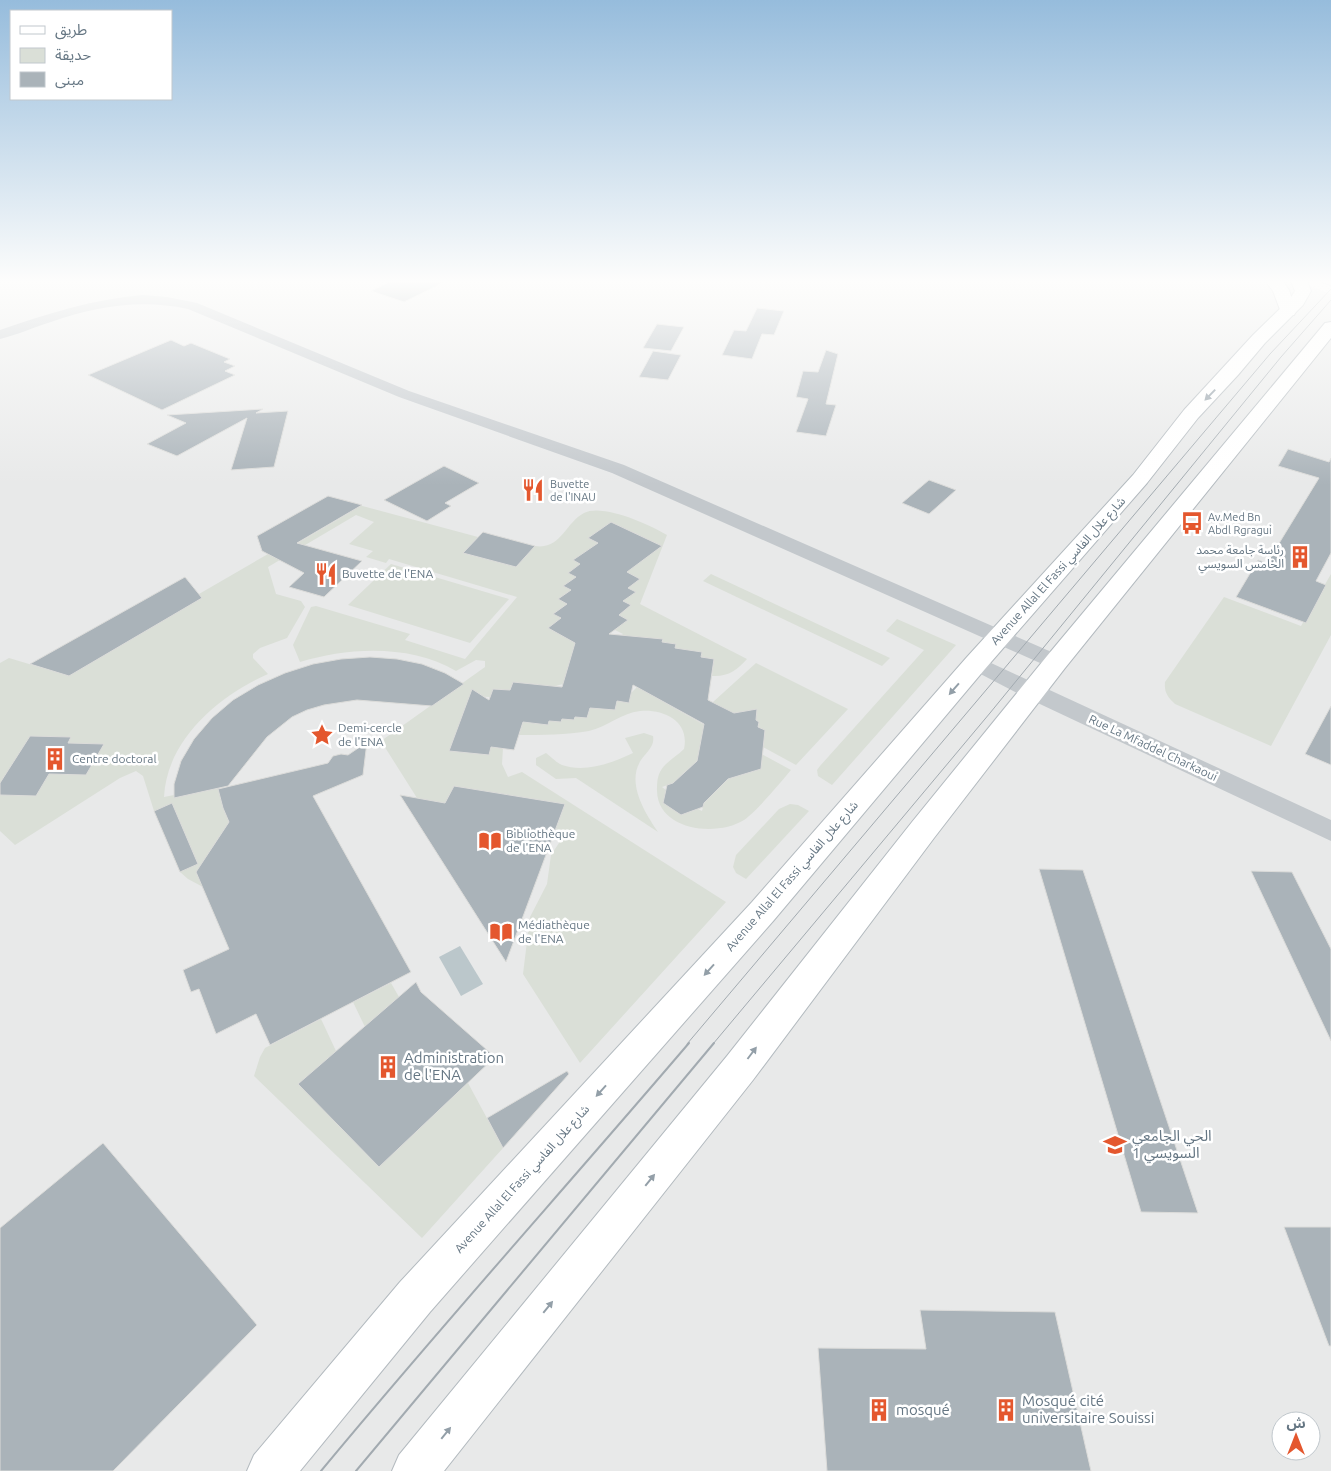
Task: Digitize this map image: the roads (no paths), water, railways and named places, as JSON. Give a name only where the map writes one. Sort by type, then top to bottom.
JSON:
[{"type":"street","points":[[292,348],[404,394],[618,469],[1056,662]]},
{"type":"street","name":"Avenue Allal El Fassi شارع علال الفاسي","points":[[270,1471],[415,1298],[763,911],[976,663],[1140,479],[1191,414],[1252,348]]},
{"type":"street","points":[[415,1471],[740,1068],[923,830],[1056,662],[1314,348]]},
{"type":"street","name":"Rue La Mfaddel Charkaoui","points":[[976,663],[1033,692],[1331,831]]},
{"type":"tram line","points":[[687,1044],[1276,348]]},
{"type":"tram line","points":[[713,1044],[990,713],[1289,348]]},
{"type":"tram line","points":[[321,1471],[689,1043]]},
{"type":"tram line","points":[[356,1471],[714,1043]]},
{"type":"place","name":"Buvette de l'INAU","points":[[533,490]]},
{"type":"place","name":"Av.Med Bn Abdl Rgragui","points":[[1192,523]]},
{"type":"place","name":"رئاسة جامعة محمد الخامس السويسي","points":[[1300,557]]},
{"type":"place","name":"Buvette de l'ENA","points":[[326,574]]},
{"type":"place","name":"Demi-cercle de l'ENA","points":[[322,735]]},
{"type":"place","name":"Centre doctoral","points":[[55,759]]},
{"type":"place","name":"Bibliothèque de l'ENA","points":[[490,841]]},
{"type":"place","name":"Médiathèque de l'ENA","points":[[501,932]]},
{"type":"place","name":"Administration de l'ENA","points":[[388,1067]]},
{"type":"place","name":"الحي الجامعي السويسي 1","points":[[1115,1145]]},
{"type":"place","name":"mosqué","points":[[879,1410]]},
{"type":"place","name":"Mosqué cité universitaire Souissi","points":[[1006,1410]]}]
